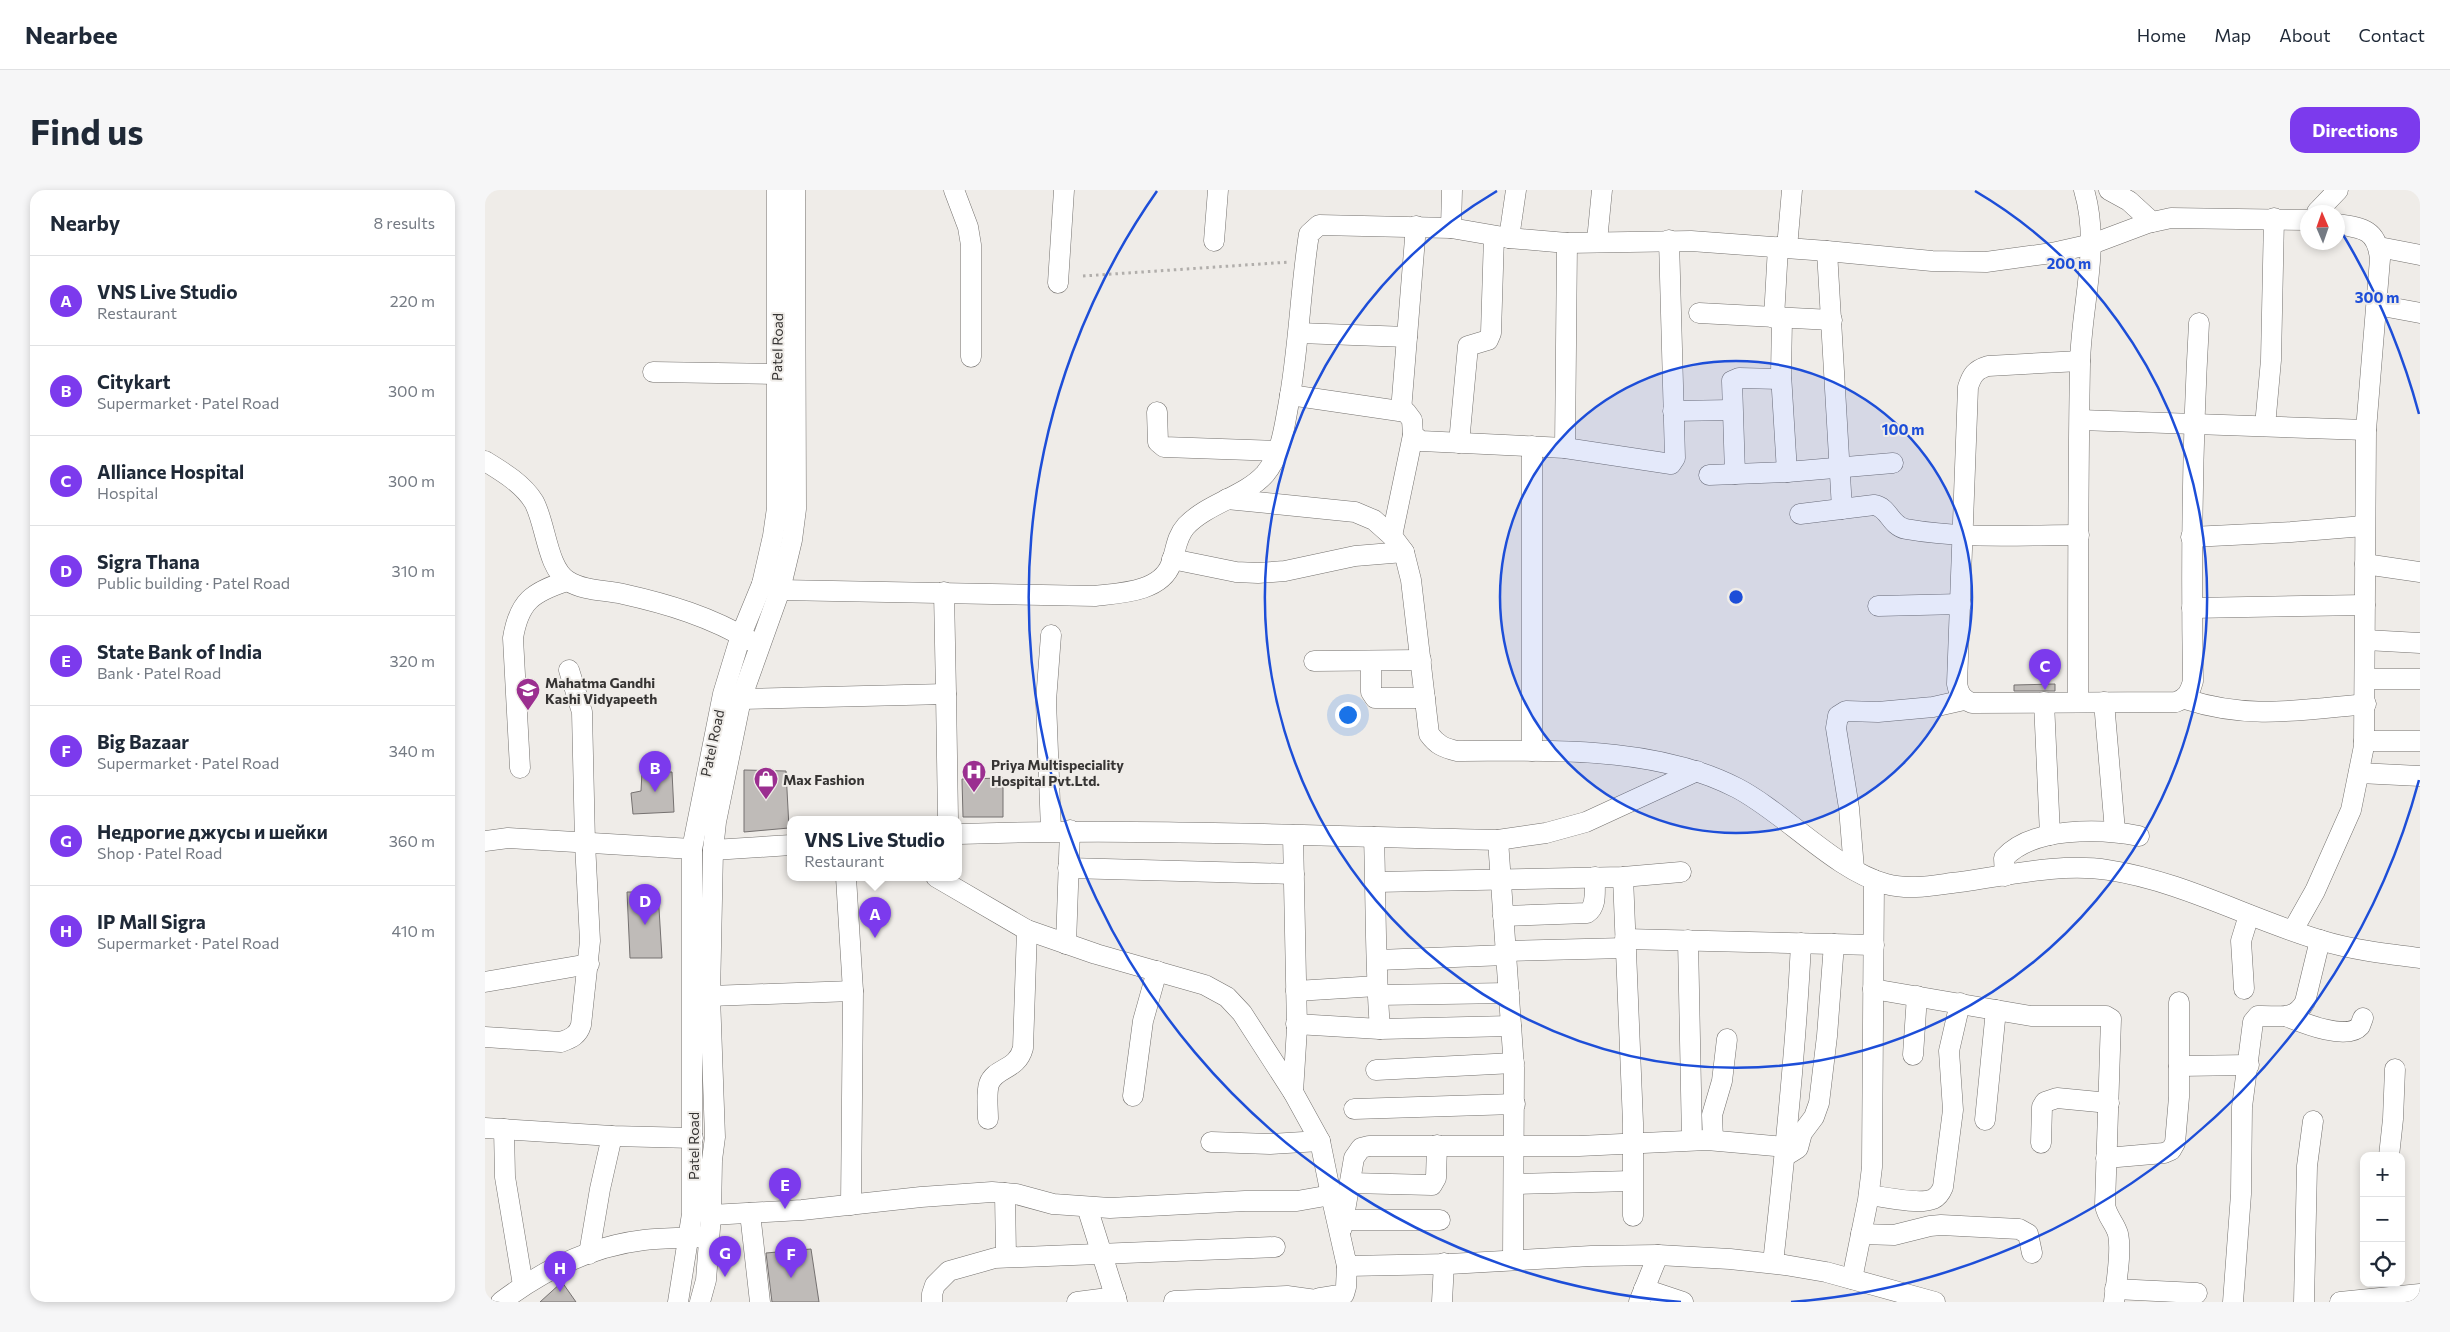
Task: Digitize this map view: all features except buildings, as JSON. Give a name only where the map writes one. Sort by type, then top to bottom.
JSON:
[{"type":"street","name":"Patel Road","points":[[678,1302],[699,1237],[711,1215],[712,1160],[715,1137],[710,996],[713,850],[741,635],[771,587],[792,540],[787,509],[777,374],[777,190]]},
{"type":"street","name":"Patel Road","points":[[787,509],[795,190]]},
{"type":"street","points":[[954,190],[968,227],[971,245],[971,357]]},
{"type":"street","points":[[1058,283],[1064,190]]},
{"type":"street","points":[[1214,241],[1218,190]]},
{"type":"street","points":[[1451,228],[1452,190]]},
{"type":"street","points":[[1459,443],[1468,346],[1487,340],[1491,334],[1501,237],[1516,190]]},
{"type":"street","points":[[1597,241],[1602,190]]},
{"type":"street","points":[[1787,472],[1778,318],[1783,248],[1792,190]]},
{"type":"street","points":[[2078,702],[2080,362],[2092,244],[2088,204],[2084,190]]},
{"type":"street","points":[[2109,190],[2129,200],[2152,222]]},
{"type":"street","points":[[2324,205],[2338,190]]},
{"type":"street","points":[[771,587],[1095,596],[1128,592],[1155,583],[1166,575],[1177,543],[1186,527],[1265,474],[1278,451],[1282,442],[1299,333],[1309,234],[1319,225],[1451,228],[1501,237],[1567,243],[1669,240],[1827,250],[1932,262],[1986,262],[2052,253],[2092,244],[2152,222],[2191,217],[2300,220]]},
{"type":"street","points":[[2265,426],[2271,360],[2274,218]]},
{"type":"street","points":[[1401,411],[1416,226]]},
{"type":"street","points":[[2293,930],[2331,859],[2351,810],[2364,741],[2366,704],[2364,526],[2366,430],[2377,305],[2379,247],[2376,239],[2369,232],[2345,226]]},
{"type":"street","points":[[1413,435],[1421,441],[1565,448],[1671,464],[1675,458],[1669,240]]},
{"type":"street","points":[[1565,448],[1567,243]]},
{"type":"street","points":[[2379,247],[2420,256]]},
{"type":"street","points":[[1827,250],[1841,509]]},
{"type":"street","points":[[2377,305],[2420,313]]},
{"type":"street","points":[[1699,313],[1832,320]]},
{"type":"street","points":[[2185,699],[2193,681],[2191,537],[2193,425],[2199,323]]},
{"type":"street","points":[[1299,333],[1407,337]]},
{"type":"street","points":[[1964,700],[1959,693],[1957,684],[1968,387],[1972,375],[1979,369],[1988,366],[2080,362]]},
{"type":"street","points":[[653,372],[777,374]]},
{"type":"street","points":[[1735,474],[1731,385],[1734,380],[1781,379]]},
{"type":"street","points":[[1290,395],[1406,412],[1411,420],[1413,435],[1392,536]]},
{"type":"street","points":[[1673,411],[1733,410]]},
{"type":"street","points":[[1157,412],[1158,442],[1164,447],[1278,451]]},
{"type":"street","points":[[2080,420],[2366,430]]},
{"type":"street","points":[[1532,446],[1532,751]]},
{"type":"street","points":[[485,461],[521,485],[533,501],[553,562],[567,581],[582,587],[623,594],[694,613],[741,635],[758,646]]},
{"type":"street","points":[[1709,475],[1787,472],[1893,463]]},
{"type":"street","points":[[1227,499],[1355,512],[1375,520],[1392,536],[1404,552],[1411,580],[1429,734],[1436,744],[1457,751],[1532,751],[1633,758],[1697,771],[1738,789],[1874,880],[1897,886],[1919,887],[2064,868],[2109,870],[2174,887],[2320,940],[2420,958]]},
{"type":"street","points":[[1800,514],[1878,506],[1884,508],[1896,525],[1903,529],[1964,534],[2079,535]]},
{"type":"street","points":[[2191,537],[2364,526]]},
{"type":"street","points":[[1172,559],[1236,572],[1258,573],[1285,571],[1355,556],[1404,552]]},
{"type":"street","points":[[2365,564],[2420,572]]},
{"type":"street","points":[[520,768],[513,638],[517,618],[526,602],[542,589],[567,581]]},
{"type":"street","name":"Patel Road","points":[[700,1302],[706,1280],[699,1237],[692,1214],[692,849],[732,696],[758,646],[771,587]]},
{"type":"street","points":[[944,592],[948,816]]},
{"type":"street","points":[[1878,606],[1961,604]]},
{"type":"street","points":[[2192,608],[2365,605]]},
{"type":"street","points":[[1051,635],[1046,701],[1060,830],[1068,868],[1066,944]]},
{"type":"street","points":[[2366,640],[2420,643]]},
{"type":"street","points":[[1314,661],[1421,660]]},
{"type":"street","points":[[1371,661],[1371,692],[1375,698],[1425,698]]},
{"type":"street","points":[[485,1037],[561,1042],[571,1039],[579,1033],[581,1025],[590,941],[585,843],[582,712],[569,670]]},
{"type":"street","points":[[2366,679],[2420,679]]},
{"type":"street","points":[[732,696],[946,694]]},
{"type":"street","points":[[1854,868],[1849,808],[1836,728],[1838,716],[1846,711],[1877,712],[1933,706],[1964,700],[1972,703],[2176,702],[2185,699],[2244,712],[2366,704]]},
{"type":"street","points":[[2043,702],[2050,834]]},
{"type":"street","points":[[2104,702],[2115,831]]},
{"type":"street","points":[[2364,741],[2420,740]]},
{"type":"street","points":[[962,834],[1060,830],[1498,840],[1546,833],[1585,822],[1697,771]]},
{"type":"street","points":[[2359,772],[2420,776]]},
{"type":"street","points":[[2005,876],[2004,858],[2014,848],[2050,834],[2115,831],[2139,836]]},
{"type":"street","points":[[1293,835],[1297,1024],[1293,1092]]},
{"type":"street","points":[[485,840],[508,838],[692,849]]},
{"type":"street","points":[[1374,838],[1378,960],[1377,990],[1380,1029]]},
{"type":"street","points":[[1498,840],[1514,1063],[1515,1184],[1513,1260]]},
{"type":"street","points":[[713,850],[787,845]]},
{"type":"street","points":[[1068,868],[1294,874]]},
{"type":"street","points":[[1376,882],[1623,877],[1681,872]]},
{"type":"street","points":[[1503,916],[1587,913],[1592,910],[1594,904],[1595,877]]},
{"type":"street","points":[[1623,877],[1633,1142],[1633,1216]]},
{"type":"street","points":[[1852,1279],[1869,1195],[1872,1167],[1874,880]]},
{"type":"street","points":[[846,881],[853,991],[851,1205]]},
{"type":"street","points":[[943,881],[1027,930],[1066,944],[1205,985],[1227,997],[1242,1013],[1293,1092],[1320,1142],[1331,1195],[1342,1229],[1347,1266],[1347,1297],[1340,1296],[1316,1301],[1287,1296],[1174,1301]]},
{"type":"street","points":[[2244,989],[2241,941],[2249,915]]},
{"type":"street","points":[[989,1119],[989,1085],[996,1075],[1018,1062],[1023,1048],[1027,930]]},
{"type":"street","points":[[1378,960],[1688,940],[1874,945]]},
{"type":"street","points":[[1688,940],[1693,1140]]},
{"type":"street","points":[[2288,1017],[2296,1014],[2305,1002],[2320,940]]},
{"type":"street","points":[[1773,1263],[1797,1035],[1801,943]]},
{"type":"street","points":[[1342,1229],[1355,1158],[1361,1148],[1515,1144],[1579,1146],[1633,1142],[1713,1140],[1797,1150],[1802,1133],[1817,1111],[1827,1036],[1834,944]]},
{"type":"street","points":[[485,982],[589,964]]},
{"type":"street","points":[[1133,1096],[1143,1021],[1157,971]]},
{"type":"street","points":[[1873,989],[2031,1016],[2108,1017],[2111,1024],[2105,1205],[2107,1217],[2116,1230],[2119,1240],[2115,1296],[2197,1293]]},
{"type":"street","points":[[1296,991],[1377,990],[1509,993]]},
{"type":"street","points":[[710,996],[853,991]]},
{"type":"street","points":[[1913,1055],[1917,996]]},
{"type":"street","points":[[2106,1158],[2164,1153],[2171,1150],[2175,1143],[2179,1066],[2179,1002]]},
{"type":"street","points":[[1869,1195],[1923,1201],[1933,1199],[1940,1194],[1943,1187],[1953,1110],[1949,1051],[1960,1003]]},
{"type":"street","points":[[1985,1120],[1996,1010]]},
{"type":"street","points":[[2233,1302],[2241,1194],[2242,1107],[2254,1019],[2263,1016],[2288,1017],[2321,1029],[2351,1031],[2360,1026],[2363,1018]]},
{"type":"street","points":[[1297,1024],[1380,1029],[1511,1026]]},
{"type":"street","points":[[1713,1140],[1713,1116],[1722,1081],[1727,1039]]},
{"type":"street","points":[[1376,1070],[1514,1063]]},
{"type":"street","points":[[2179,1066],[2249,1065]]},
{"type":"street","points":[[2389,1152],[2395,1069]]},
{"type":"street","points":[[2041,1143],[2042,1106],[2045,1102],[2057,1098],[2109,1103]]},
{"type":"street","points":[[1354,1109],[1515,1104]]},
{"type":"street","points":[[2304,1302],[2307,1166],[2313,1121]]},
{"type":"street","points":[[523,1285],[495,1129],[612,1136],[693,1138]]},
{"type":"street","points":[[589,1254],[600,1189],[612,1136]]},
{"type":"street","points":[[1211,1142],[1270,1144],[1320,1142]]},
{"type":"street","points":[[1350,1183],[1432,1185],[1436,1178],[1437,1145]]},
{"type":"street","points":[[1515,1184],[1632,1181]]},
{"type":"street","points":[[1005,1193],[1006,1257]]},
{"type":"street","points":[[711,1215],[851,1205],[921,1197],[1005,1193],[1053,1204],[1087,1207],[1297,1201],[1331,1195]]},
{"type":"street","points":[[1077,1302],[1116,1299],[1087,1207]]},
{"type":"street","points":[[750,1213],[760,1302]]},
{"type":"street","points":[[1342,1229],[1440,1220]]},
{"type":"street","points":[[1861,1234],[1894,1235],[1935,1226],[2019,1229],[2028,1234],[2032,1253]]},
{"type":"street","points":[[501,1302],[523,1285],[550,1270],[603,1248],[644,1240],[699,1237]]},
{"type":"street","points":[[932,1302],[935,1285],[949,1271],[1006,1257],[1275,1248]]},
{"type":"street","points":[[1658,1256],[1642,1296],[1683,1302]]},
{"type":"street","points":[[1347,1266],[1658,1256],[1773,1263],[1852,1279],[1895,1296],[1935,1302]]},
{"type":"street","points":[[1442,1302],[1444,1264]]},
{"type":"street","points":[[706,1280],[710,1302]]},
{"type":"street","points":[[2340,1302],[2378,1290],[2420,1294]]},
{"type":"path","points":[[1083,276],[1305,261]]},
{"type":"place","name":"Alliance Hospital","points":[[2045,690]]},
{"type":"place","name":"Mahatma Gandhi Kashi Vidyapeeth","points":[[528,711]]},
{"type":"place","name":"Citykart","points":[[655,792]]},
{"type":"place","name":"Priya Multispeciality Hospital Pvt.Ltd.","points":[[974,793]]},
{"type":"place","name":"Max Fashion","points":[[766,800]]},
{"type":"place","name":"Sigra Thana","points":[[645,925]]},
{"type":"place","name":"VNS Live Studio","points":[[875,938]]},
{"type":"place","name":"State Bank of India","points":[[785,1209]]},
{"type":"place","name":"Недрогие джусы и шейки","points":[[725,1277]]},
{"type":"place","name":"Big Bazaar","points":[[791,1278]]},
{"type":"place","name":"IP Mall Sigra","points":[[560,1292]]}]
